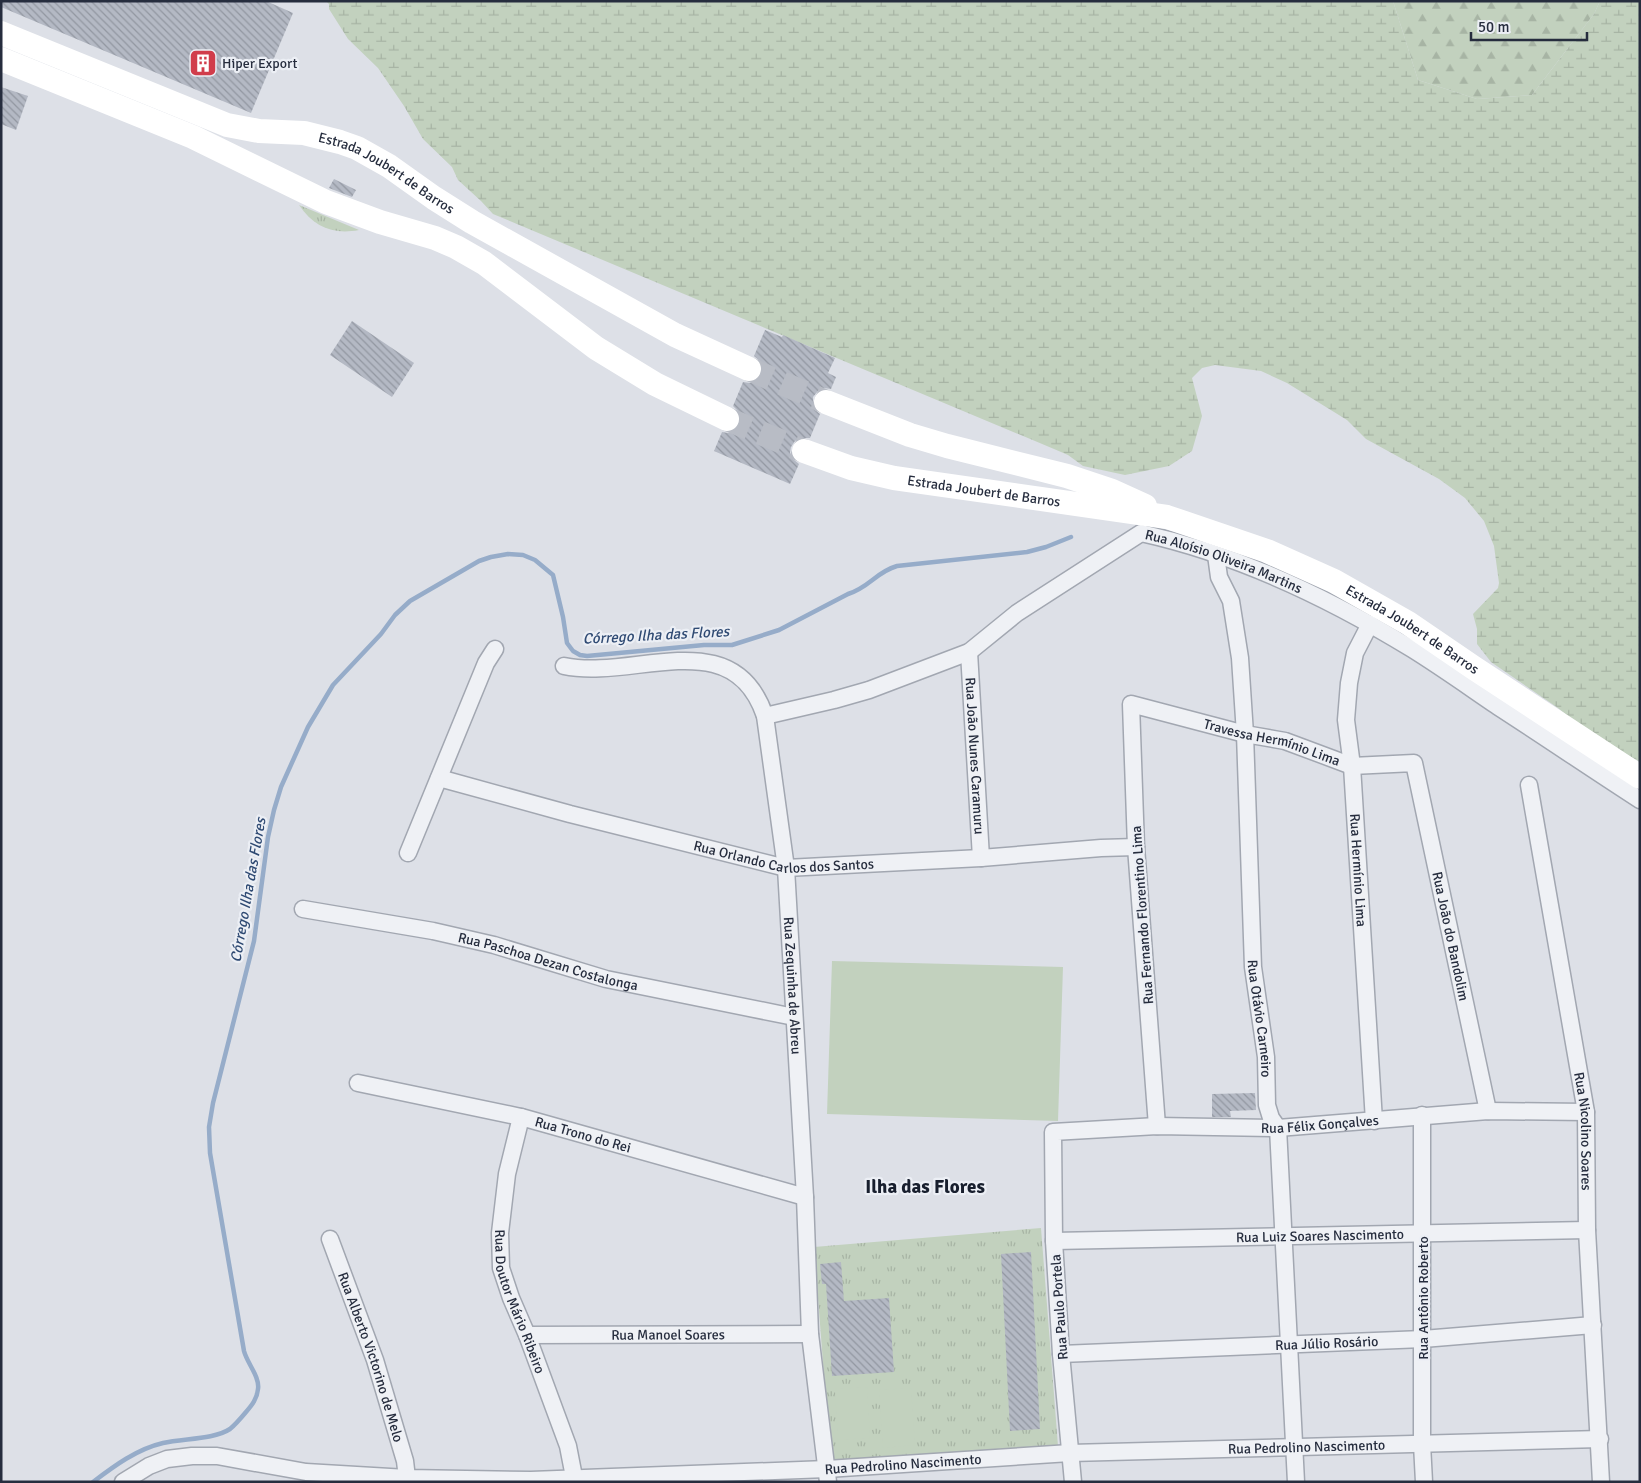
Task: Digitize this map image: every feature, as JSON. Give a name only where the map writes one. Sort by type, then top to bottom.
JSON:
[{"type":"main road","name":"Estrada Joubert de Barros","points":[[1,33],[227,125],[259,132],[304,133],[357,148],[374,156],[434,198],[490,231],[675,335],[749,369]]},
{"type":"main road","points":[[1,60],[193,137],[326,202],[380,222],[435,238],[456,247],[484,264],[596,348],[655,384],[727,419]]},
{"type":"main road","name":"Estrada Joubert de Barros","points":[[826,402],[889,428],[928,441],[1094,484],[1167,517],[1267,551],[1301,565],[1364,597],[1408,623],[1640,777]]},
{"type":"main road","name":"Estrada Joubert de Barros","points":[[804,451],[851,468],[894,478],[1167,517]]},
{"type":"street","name":"Rua Aloísio Oliveira Martins","points":[[765,716],[869,690],[969,652],[1017,613],[1141,533],[1216,555],[1302,590],[1370,624],[1413,650],[1640,800]]},
{"type":"street","name":"Rua Otávio Carneiro","points":[[1216,555],[1219,576],[1231,601],[1240,658],[1245,734],[1253,967],[1266,1057],[1267,1105],[1270,1118],[1278,1128],[1296,1482]]},
{"type":"street","name":"Rua Hermínio Lima","points":[[1370,624],[1355,653],[1349,683],[1346,720],[1352,766],[1374,1121]]},
{"type":"street","points":[[408,853],[486,663],[495,649]]},
{"type":"street","name":"Rua João Nunes Caramuru","points":[[969,652],[981,858]]},
{"type":"street","name":"Rua Zequinha de Abreu","points":[[564,666],[579,670],[597,670],[668,662],[710,663],[725,667],[751,686],[765,716],[786,868],[805,1198],[810,1334],[827,1475]]},
{"type":"street","name":"Travessa Hermínio Lima","points":[[1131,704],[1245,734],[1285,741],[1352,766],[1414,763]]},
{"type":"street","name":"Rua Fernando Florentino Lima","points":[[1131,704],[1136,847],[1157,1126]]},
{"type":"street","name":"Rua João do Bandolim","points":[[1414,763],[1488,1111]]},
{"type":"street","name":"Rua Orlando Carlos dos Santos","points":[[439,778],[570,814],[786,868],[981,858],[1136,847]]},
{"type":"street","name":"Rua Nicolino Soares","points":[[1529,785],[1586,1112],[1587,1230],[1601,1482]]},
{"type":"street","name":"Rua Paschoa Dezan Costalonga","points":[[303,909],[433,931],[494,945],[606,979],[794,1016]]},
{"type":"street","name":"Rua Trono do Rei","points":[[358,1083],[521,1117],[805,1198]]},
{"type":"street","name":"Rua Félix Gonçalves","points":[[1053,1132],[1157,1126],[1278,1128],[1488,1111],[1586,1112]]},
{"type":"street","name":"Rua Antônio Roberto","points":[[1422,1115],[1422,1444],[1424,1482]]},
{"type":"street","name":"Rua Doutor Mário Ribeiro","points":[[521,1117],[507,1174],[500,1232],[501,1268],[568,1446],[575,1480]]},
{"type":"street","name":"Rua Paulo Portela","points":[[1053,1132],[1054,1241],[1073,1482]]},
{"type":"street","name":"Rua Luiz Soares Nascimento","points":[[1054,1241],[1587,1230]]},
{"type":"street","name":"Rua Alberto Victorino de Melo","points":[[330,1239],[375,1360],[405,1461],[407,1478]]},
{"type":"street","name":"Rua Júlio Rosário","points":[[1062,1354],[1423,1339],[1593,1325]]},
{"type":"street","name":"Rua Manoel Soares","points":[[527,1335],[810,1334]]},
{"type":"street","name":"Rua Pedrolino Nascimento","points":[[123,1482],[149,1466],[167,1459],[217,1456],[306,1472],[407,1478],[575,1480],[827,1475],[1070,1453],[1600,1439]]},
{"type":"green space","points":[[326,1],[1393,1],[1418,80],[1477,99],[1532,95],[1594,14],[1600,1],[1640,1],[1640,762],[1587,732],[1558,708],[1491,662],[1477,644],[1477,629],[1473,614],[1498,588],[1499,583],[1494,546],[1484,521],[1465,498],[1439,479],[1366,439],[1347,420],[1287,383],[1261,371],[1215,365],[1202,368],[1192,378],[1202,416],[1192,451],[1169,466],[1125,475],[1083,466],[1068,455],[1054,449],[493,214],[458,180],[452,167],[423,139],[404,106],[378,68],[348,39]]},
{"type":"green space","points":[[1393,1],[1600,1],[1594,14],[1532,95],[1477,99],[1418,80]]},
{"type":"green space","points":[[299,205],[359,230],[341,231],[325,228],[311,219]]},
{"type":"green space","points":[[832,961],[1063,967],[1058,1121],[827,1114]]},
{"type":"green space","points":[[1041,1228],[1058,1446],[831,1465],[814,1247]]},
{"type":"green space","points":[[867,1387],[870,1438],[838,1440],[835,1389]]},
{"type":"green space","points":[[911,1388],[915,1445],[883,1448],[879,1390]]},
{"type":"building","name":"Hiper Export","points":[[1,1],[266,1],[293,13],[251,113],[1,7]]},
{"type":"building","points":[[1,87],[28,96],[16,130],[1,124]]},
{"type":"building","points":[[334,179],[356,190],[352,197],[329,188]]},
{"type":"building","points":[[352,321],[414,363],[392,397],[330,355]]},
{"type":"building","points":[[765,330],[782,337],[783,335],[835,358],[828,373],[836,377],[831,389],[824,388],[813,397],[815,410],[820,414],[810,438],[801,438],[795,441],[791,447],[790,453],[799,464],[790,484],[714,451],[722,432],[734,431],[740,425],[739,412],[733,406],[743,382],[750,383],[757,380],[762,374],[763,367],[754,356]]},
{"type":"building","points":[[1255,1093],[1256,1110],[1230,1111],[1231,1117],[1212,1117],[1212,1094]]},
{"type":"building","points":[[1031,1252],[1040,1429],[1010,1431],[1001,1254]]},
{"type":"building","points":[[841,1262],[844,1301],[889,1298],[894,1372],[832,1376],[826,1284],[822,1284],[820,1264]]},
{"type":"waterway","name":"Córrego Ilha das Flores","points":[[93,1482],[144,1449],[171,1441],[223,1433],[238,1421],[257,1396],[257,1380],[244,1351],[210,1153],[209,1127],[213,1103],[254,941],[268,837],[281,787],[308,727],[333,685],[381,634],[395,615],[410,601],[479,561],[508,554],[523,555],[535,560],[553,575],[567,643],[573,651],[580,655],[587,656],[704,645],[732,645],[779,630],[862,588],[884,572],[897,566],[1027,552],[1071,537]]},
{"type":"tunnel","points":[[749,369],[826,402]]},
{"type":"tunnel","points":[[727,419],[804,451]]},
{"type":"place","name":"Hiper Export","points":[[203,63]]},
{"type":"district","name":"Ilha das Flores","points":[[925,1186]]}]
